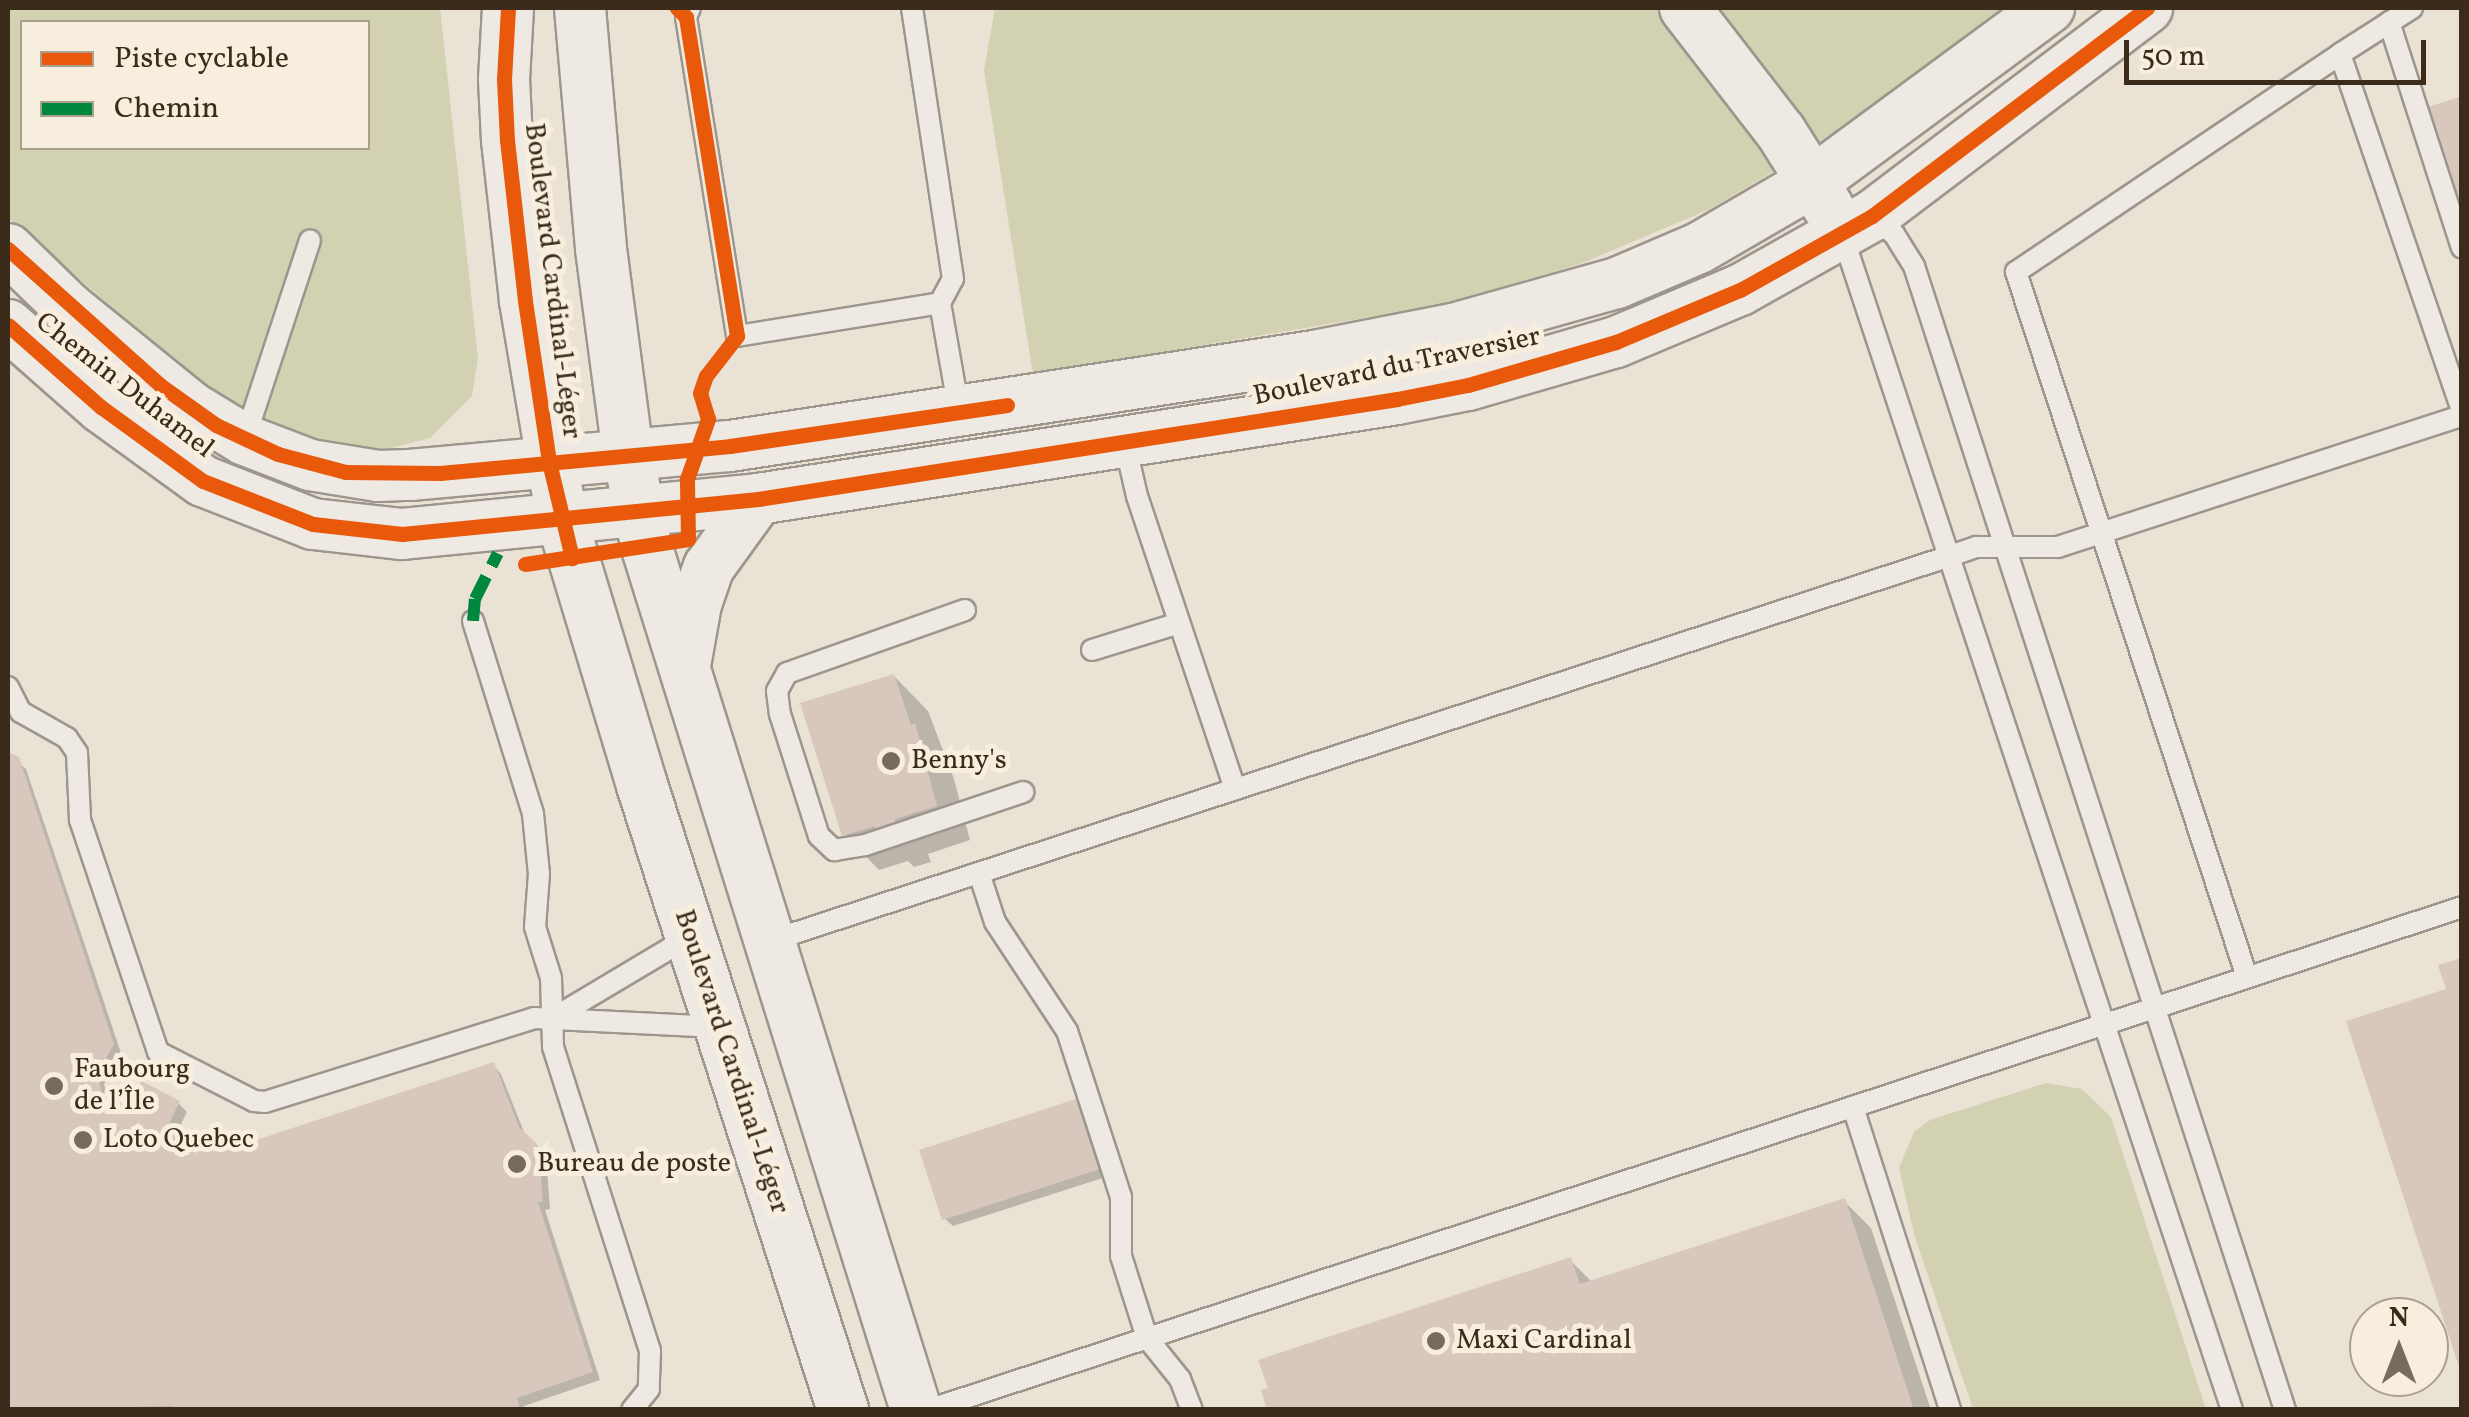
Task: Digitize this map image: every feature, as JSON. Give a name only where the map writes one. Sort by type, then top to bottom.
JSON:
[{"type":"street","name":"Boulevard Cardinal-Léger","points":[[508,8],[504,79],[508,140],[550,462],[562,520],[690,936],[843,1410]]},
{"type":"street","name":"Boulevard Cardinal-Léger","points":[[580,8],[600,249],[638,511],[684,670],[916,1410]]},
{"type":"street","points":[[1685,8],[1814,181],[1857,225]]},
{"type":"street","name":"Boulevard du Traversier","points":[[550,462],[784,440],[960,413],[1314,356],[1543,307],[1699,248],[1814,181],[2049,8]]},
{"type":"street","name":"Boulevard du Traversier","points":[[562,520],[758,499],[1125,444],[1397,398],[1547,364],[1704,308],[1857,225],[2147,8]]},
{"type":"street","name":"Chemin Duhamel","points":[[10,257],[160,385],[245,440],[310,465],[378,476],[550,462]]},
{"type":"street","name":"Chemin Duhamel","points":[[8,324],[152,447],[203,481],[274,512],[313,524],[402,534],[562,520]]},
{"type":"street","points":[[684,670],[701,584],[716,553],[758,499]]},
{"type":"lane","points":[[690,8],[686,17],[736,336],[940,303]]},
{"type":"lane","points":[[912,8],[953,279],[940,303],[960,413]]},
{"type":"lane","points":[[2248,977],[2016,272],[2412,8]]},
{"type":"lane","points":[[2389,22],[2462,248]]},
{"type":"lane","points":[[770,941],[1950,556],[1976,548],[2058,548],[2462,414],[2340,54]]},
{"type":"lane","points":[[2232,1410],[1950,556],[1857,225],[1894,234],[1914,266],[2285,1410]]},
{"type":"lane","points":[[245,440],[310,240]]},
{"type":"lane","points":[[1125,444],[1235,789]]},
{"type":"lane","points":[[965,610],[787,673],[777,691],[780,714],[819,836],[834,850],[865,845],[1023,792]]},
{"type":"lane","points":[[474,621],[534,814],[539,874],[535,927],[551,978],[553,1047],[650,1351],[649,1389],[632,1410]]},
{"type":"lane","points":[[1092,650],[1180,622]]},
{"type":"lane","points":[[8,687],[21,712],[66,738],[78,753],[80,820],[158,1052],[254,1102],[266,1102],[524,1020],[553,1018],[720,1028]]},
{"type":"lane","points":[[979,873],[995,922],[1067,1031],[1121,1197],[1121,1256],[1147,1338],[1180,1379],[1192,1410]]},
{"type":"lane","points":[[928,1410],[2462,907]]},
{"type":"lane","points":[[553,1018],[690,936]]},
{"type":"lane","points":[[1853,1107],[1950,1410]]},
{"type":"green space","points":[[8,8],[440,8],[478,358],[472,396],[430,438],[383,450],[349,450],[302,438],[222,401],[8,218]]},
{"type":"green space","points":[[995,8],[2004,8],[1843,130],[1710,209],[1580,264],[1441,305],[1033,374],[984,70]]},
{"type":"green space","points":[[2046,1083],[2082,1089],[2111,1117],[2206,1409],[1973,1409],[1914,1234],[1899,1168],[1914,1132],[1930,1120]]},
{"type":"building","points":[[2462,96],[2462,217],[2425,108]]},
{"type":"building","points":[[894,674],[911,725],[915,723],[937,806],[895,819],[898,827],[877,834],[875,826],[842,836],[800,703]]},
{"type":"building","name":"Faubourg de l’Île","points":[[8,752],[19,757],[114,1044],[97,1075],[102,1093],[128,1107],[141,1081],[180,1101],[168,1126],[200,1144],[215,1139],[220,1152],[494,1062],[519,1127],[538,1145],[543,1201],[538,1202],[593,1372],[517,1398],[520,1410],[174,1410],[172,1406],[8,1410]]},
{"type":"building","points":[[2462,958],[2462,1373],[2449,1336],[2449,1297],[2436,1297],[2346,1021],[2446,989],[2438,965]]},
{"type":"building","points":[[1076,1099],[1099,1169],[942,1220],[919,1150]]},
{"type":"building","points":[[1845,1198],[1914,1410],[1267,1410],[1261,1390],[1268,1388],[1258,1360],[1571,1257],[1580,1284]]},
{"type":"marked path","points":[[473,621],[475,599],[498,553]]},
{"type":"cycle path","points":[[508,8],[504,79],[507,140],[525,301],[549,462],[572,558]]},
{"type":"cycle path","points":[[525,564],[688,539],[687,479],[708,419],[700,393],[706,376],[737,336],[686,17],[677,8]]},
{"type":"cycle path","points":[[8,325],[101,407],[203,481],[313,524],[402,534],[758,499],[1397,399],[1468,385],[1616,342],[1740,290],[1872,216],[2147,8]]},
{"type":"cycle path","points":[[8,249],[160,385],[216,425],[278,454],[346,472],[440,473],[730,446],[1007,405]]},
{"type":"place","name":"Benny's","points":[[891,761]]},
{"type":"place","name":"Faubourg de l’Île","points":[[54,1086]]},
{"type":"place","name":"Loto Quebec","points":[[83,1140]]},
{"type":"place","name":"Bureau de poste","points":[[517,1164]]},
{"type":"place","name":"Maxi Cardinal","points":[[1436,1341]]}]
